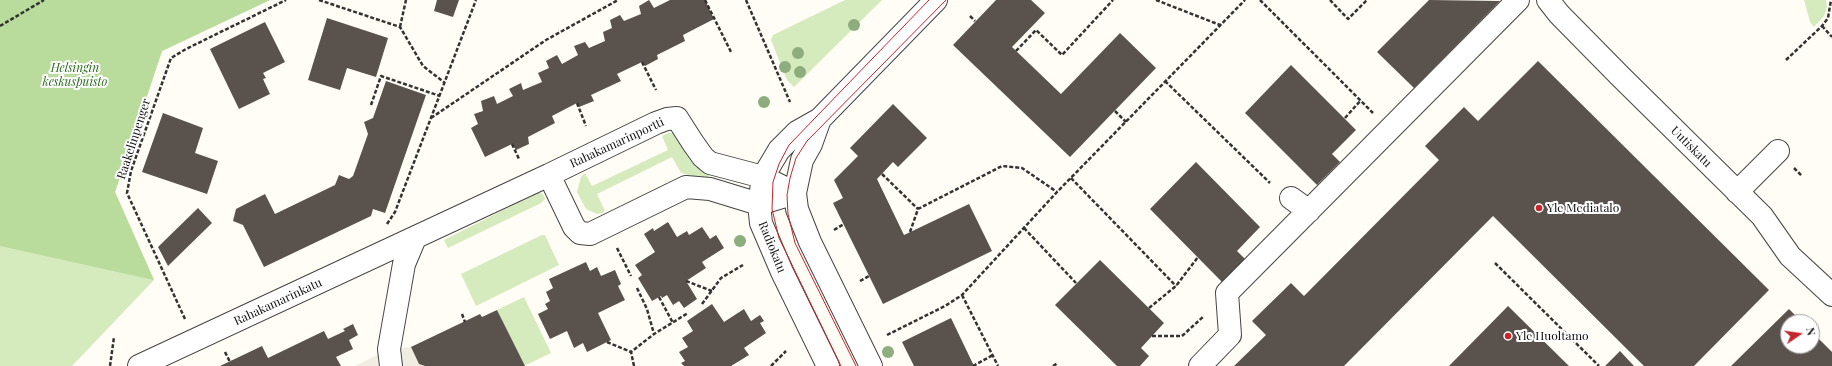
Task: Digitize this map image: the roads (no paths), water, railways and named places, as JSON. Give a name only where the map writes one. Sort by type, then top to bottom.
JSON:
[{"type":"street","name":"Radiokatu","points":[[828,366],[768,242],[761,224],[759,204],[763,177],[779,150],[797,132],[820,119],[936,0]]},
{"type":"street","points":[[1200,366],[1230,335],[1227,293],[1518,0]]},
{"type":"street","name":"Uutiskatu","points":[[1548,0],[1559,14],[1614,70],[1759,213],[1790,256],[1832,295]]},
{"type":"street","name":"Rahakamarinportti","points":[[415,238],[667,119],[677,118],[703,157],[710,163],[763,177],[795,193]]},
{"type":"street","name":"Radiokatu","points":[[820,119],[811,144],[802,160],[795,193],[797,210],[810,242],[871,366]]},
{"type":"street","points":[[1737,192],[1778,151]]},
{"type":"street","points":[[549,175],[574,228],[580,233],[590,234],[686,188],[710,189],[759,204],[795,193]]},
{"type":"street","points":[[1291,198],[1309,211]]},
{"type":"street","points":[[391,366],[389,349],[404,264],[415,238]]},
{"type":"street","name":"Rahakamarinkatu","points":[[140,366],[415,238]]},
{"type":"tram line","points":[[841,366],[779,238],[772,209],[773,182],[779,164],[789,145],[929,0]]},
{"type":"tram line","points":[[856,366],[795,243],[788,214],[787,195],[790,178],[796,158],[807,141],[946,0]]},
{"type":"place","name":"Yle Mediatalo","points":[[1539,208]]},
{"type":"place","name":"Yle Huoltamo","points":[[1508,336]]},
{"type":"park label","name":"Helsingin keskuspuisto","points":[[75,75]]}]
